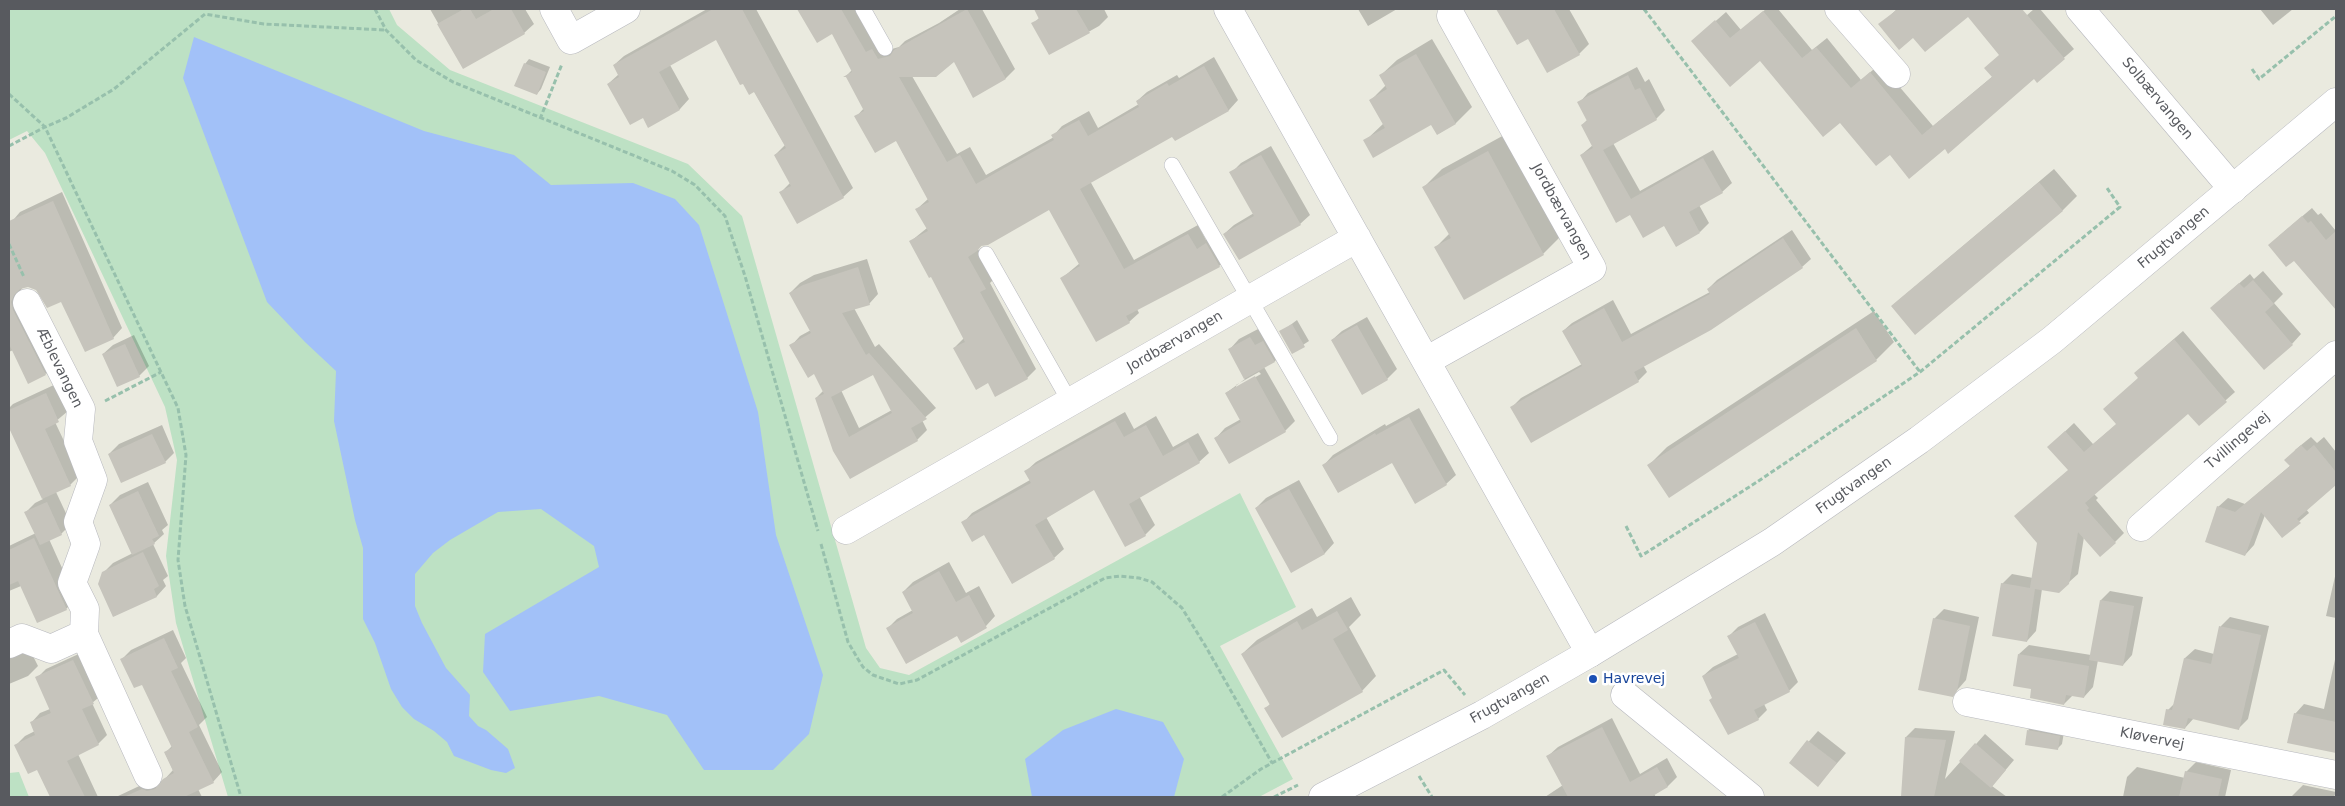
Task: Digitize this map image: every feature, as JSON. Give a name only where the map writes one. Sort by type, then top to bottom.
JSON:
[{"type":"street","points":[[554,9],[572,40],[626,9]]},
{"type":"street","points":[[1228,9],[1590,653]]},
{"type":"street","points":[[1839,9],[1896,74]]},
{"type":"street","name":"Solbærvangen","points":[[2080,9],[2233,189]]},
{"type":"street","name":"Jordbærvangen","points":[[1426,361],[1592,268],[1452,16]]},
{"type":"street","name":"Frugtvangen","points":[[1312,790],[1473,720],[1590,653],[1772,542],[1920,440],[2052,340],[2336,102]]},
{"type":"street","name":"Jordbærvangen","points":[[846,530],[1357,238]]},
{"type":"street","name":"Æblevangen","points":[[27,302],[81,409],[78,441],[93,480],[78,522],[86,544],[72,583],[85,609],[84,634],[148,775]]},
{"type":"street","name":"Tvillingevej","points":[[2141,527],[2336,355]]},
{"type":"street","points":[[9,644],[22,638],[51,649],[84,634]]},
{"type":"street","points":[[1625,695],[1750,797]]},
{"type":"street","name":"Kløvervej","points":[[1967,702],[2336,775]]},
{"type":"lane","points":[[863,9],[885,48]]},
{"type":"lane","points":[[1172,164],[1330,438]]},
{"type":"lane","points":[[986,254],[1070,402]]},
{"type":"path","points":[[375,9],[386,30],[416,60],[453,82],[540,119],[672,171],[695,185],[725,216],[745,276],[848,642],[863,667],[873,675],[890,682],[899,684],[912,682],[1105,578],[1120,576],[1139,578],[1157,586],[1182,608],[1206,646],[1272,763]]},
{"type":"path","points":[[1644,9],[1920,372]]},
{"type":"path","points":[[9,146],[44,127],[66,118],[114,89],[206,14],[264,24],[386,30]]},
{"type":"path","points":[[2252,69],[2259,79],[2336,16]]},
{"type":"path","points":[[540,119],[572,40]]},
{"type":"path","points":[[9,94],[44,127],[178,408],[186,455],[178,560],[185,606],[241,797]]},
{"type":"path","points":[[1626,526],[1641,556],[1757,482],[1920,372],[2120,207],[2107,188]]},
{"type":"path","points":[[9,244],[26,283],[27,302]]},
{"type":"path","points":[[81,409],[101,403],[161,372]]},
{"type":"path","points":[[1222,797],[1272,763],[1444,670],[1468,698],[1459,702]]},
{"type":"path","points":[[1274,797],[1312,790]]},
{"type":"green space","points":[[9,9],[389,9],[397,25],[450,70],[688,164],[742,216],[866,648],[880,668],[909,675],[1240,493],[1296,607],[1220,646],[1293,779],[1259,797],[228,797],[176,623],[166,556],[177,460],[165,407],[45,153],[27,131],[9,140]]},
{"type":"green space","points":[[19,772],[29,797],[9,797],[9,773]]},
{"type":"water","points":[[194,37],[424,131],[514,155],[551,185],[633,183],[675,199],[699,225],[758,412],[776,535],[823,675],[809,734],[773,770],[704,770],[667,715],[599,696],[510,711],[483,672],[485,634],[599,567],[594,546],[541,509],[498,512],[450,540],[433,553],[415,574],[415,606],[446,668],[470,695],[469,716],[478,726],[486,730],[508,749],[515,768],[506,773],[491,770],[454,756],[447,742],[434,731],[414,719],[402,707],[391,689],[375,643],[363,619],[363,548],[355,520],[334,421],[336,371],[267,302],[183,78]]},
{"type":"water","points":[[1116,709],[1163,722],[1184,759],[1174,797],[1032,797],[1025,759],[1063,730]]},
{"type":"building","points":[[464,9],[470,9],[476,19],[494,9],[511,9],[525,34],[463,69],[437,24]]},
{"type":"building","points":[[713,9],[742,9],[844,198],[797,224],[779,192],[791,186],[774,155],[786,148],[754,92],[749,95],[743,84],[740,85],[716,40],[659,72],[680,110],[648,128],[643,118],[630,125],[607,84],[619,77],[613,65]]},
{"type":"building","points":[[797,9],[841,9],[866,52],[872,49],[878,59],[890,56],[894,50],[967,9],[1006,79],[973,98],[954,62],[936,77],[899,77],[947,162],[960,155],[976,184],[1054,140],[1051,135],[1079,120],[1088,136],[1139,107],[1136,101],[1167,83],[1169,86],[1204,66],[1229,111],[1175,141],[1172,137],[1080,189],[1124,269],[1188,234],[1197,249],[1206,243],[1220,267],[1126,316],[1130,323],[1096,342],[1060,278],[1080,266],[1049,210],[988,245],[981,246],[968,257],[986,289],[980,292],[1028,379],[995,397],[988,383],[976,390],[953,348],[965,342],[931,277],[929,278],[909,241],[928,231],[915,209],[929,202],[896,141],[875,153],[854,116],[864,111],[846,77],[843,77],[852,72],[832,34],[817,43]]},
{"type":"building","points":[[1034,9],[1076,9],[1090,33],[1049,55],[1031,23],[1039,19]]},
{"type":"building","points":[[1496,9],[1554,9],[1580,55],[1547,73],[1528,39],[1517,45]]},
{"type":"building","points":[[1898,9],[2022,9],[2065,59],[2037,83],[2034,79],[1948,154],[1945,149],[1909,179],[1890,155],[1876,166],[1840,123],[1823,137],[1760,61],[1730,87],[1691,41],[1715,20],[1730,38],[1763,11],[1802,58],[1816,47],[1851,88],[1870,72],[1922,135],[1992,77],[1984,68],[1999,55],[1968,17],[1925,52],[1913,38],[1899,50],[1878,24]]},
{"type":"building","points":[[1416,54],[1456,124],[1437,135],[1431,125],[1373,158],[1363,140],[1385,128],[1369,100],[1387,89],[1379,75]]},
{"type":"building","points":[[524,63],[546,72],[537,95],[514,86]]},
{"type":"building","points":[[1628,75],[1635,90],[1640,88],[1657,120],[1603,150],[1631,199],[1703,158],[1723,193],[1689,212],[1700,233],[1676,247],[1664,226],[1643,238],[1630,215],[1616,223],[1580,155],[1593,148],[1581,125],[1587,121],[1577,102]]},
{"type":"building","points":[[1488,151],[1544,255],[1464,300],[1434,247],[1451,238],[1422,187]]},
{"type":"building","points":[[1261,155],[1301,225],[1239,260],[1223,234],[1254,216],[1229,172]]},
{"type":"building","points":[[2039,182],[2063,211],[1915,335],[1891,306]]},
{"type":"building","points":[[53,201],[114,339],[85,352],[61,302],[47,308],[36,290],[28,287],[20,289],[14,295],[11,302],[13,310],[46,375],[28,384],[9,344],[9,221]]},
{"type":"building","points":[[2302,216],[2308,223],[2311,221],[2326,240],[2336,231],[2336,310],[2294,261],[2286,267],[2268,245]]},
{"type":"building","points":[[1783,238],[1803,268],[1711,330],[1634,372],[1639,382],[1531,443],[1510,407],[1582,366],[1562,331],[1604,308],[1622,342],[1710,294],[1707,289]]},
{"type":"building","points":[[858,267],[870,305],[842,313],[866,355],[869,353],[927,419],[911,428],[918,441],[850,479],[833,451],[815,398],[824,394],[814,374],[808,378],[789,345],[811,333],[789,293],[803,285]],"holes":[[[873,375],[892,413],[849,437],[831,397]]]},
{"type":"building","points":[[2253,280],[2274,304],[2265,312],[2293,345],[2264,370],[2210,308],[2239,283],[2244,288]]},
{"type":"building","points":[[1292,324],[1305,347],[1292,354],[1279,331]]},
{"type":"building","points":[[1357,325],[1388,380],[1362,395],[1331,340]]},
{"type":"building","points":[[1856,328],[1877,361],[1669,498],[1647,465]]},
{"type":"building","points":[[1250,337],[1255,345],[1263,341],[1275,362],[1244,379],[1228,349]]},
{"type":"building","points":[[2174,339],[2227,402],[2199,426],[2188,414],[2085,503],[2089,508],[2087,510],[2116,543],[2100,557],[2078,532],[2069,584],[2059,593],[2035,589],[2027,642],[1992,636],[2001,583],[2030,588],[2037,543],[2014,516],[2068,470],[2047,447],[2065,431],[2084,452],[2116,424],[2103,409],[2138,378],[2134,373]]},
{"type":"building","points":[[125,344],[140,377],[117,387],[102,354]]},
{"type":"building","points":[[1255,376],[1286,432],[1229,464],[1214,438],[1241,422],[1225,393]]},
{"type":"building","points":[[46,393],[59,422],[45,429],[71,486],[42,499],[9,428],[9,410]]},
{"type":"building","points":[[1409,417],[1447,485],[1415,504],[1392,463],[1338,493],[1322,465],[1375,433],[1376,435]]},
{"type":"building","points":[[1115,421],[1124,437],[1146,425],[1163,456],[1188,442],[1200,463],[1129,504],[1146,536],[1125,547],[1094,490],[1035,525],[1055,559],[1012,584],[984,535],[972,542],[961,522],[1031,483],[1024,471]]},
{"type":"building","points":[[152,434],[166,463],[121,483],[108,454]]},
{"type":"building","points":[[2301,445],[2307,451],[2314,445],[2336,472],[2336,485],[2297,519],[2301,523],[2282,538],[2261,512],[2245,556],[2205,542],[2217,506],[2235,512],[2290,466],[2284,460]]},
{"type":"building","points":[[1289,489],[1325,554],[1291,573],[1255,508]]},
{"type":"building","points":[[138,491],[159,536],[152,539],[155,544],[132,555],[109,505]]},
{"type":"building","points":[[47,502],[62,535],[40,545],[24,512]]},
{"type":"building","points":[[34,538],[67,610],[37,623],[18,581],[9,585],[9,550]]},
{"type":"building","points":[[143,552],[159,586],[154,589],[157,597],[113,617],[98,584],[102,572]]},
{"type":"building","points":[[939,571],[956,602],[969,595],[987,628],[961,643],[957,636],[906,664],[886,628],[913,613],[902,592]]},
{"type":"building","points":[[2100,600],[2134,606],[2123,666],[2089,660]]},
{"type":"building","points":[[1337,611],[1348,630],[1333,639],[1363,692],[1282,738],[1264,708],[1270,705],[1241,654],[1297,621],[1302,630]]},
{"type":"building","points":[[1933,618],[1970,626],[1957,691],[1953,697],[1918,690]]},
{"type":"building","points":[[1755,622],[1790,692],[1754,710],[1759,720],[1728,735],[1709,700],[1712,698],[1702,676],[1739,658],[1727,636]]},
{"type":"building","points":[[2219,626],[2261,635],[2239,730],[2188,718],[2185,729],[2163,725],[2166,709],[2172,710],[2184,658],[2211,664]]},
{"type":"building","points":[[164,638],[178,668],[171,671],[198,727],[189,732],[214,783],[184,797],[124,797],[142,789],[147,791],[155,789],[163,779],[174,773],[164,752],[172,748],[142,685],[134,688],[120,659]]},
{"type":"building","points":[[2018,654],[2089,666],[2084,698],[2066,695],[2064,705],[2030,698],[2031,689],[2013,686]]},
{"type":"building","points":[[73,660],[94,704],[82,709],[99,745],[67,761],[85,797],[50,797],[37,770],[28,774],[14,745],[35,735],[30,722],[51,713],[35,677]]},
{"type":"building","points":[[2294,713],[2336,722],[2336,753],[2287,743]]},
{"type":"building","points":[[1602,727],[1630,782],[1657,767],[1668,787],[1651,797],[1568,797],[1546,756]]},
{"type":"building","points":[[2027,730],[2060,736],[2058,750],[2025,745]]},
{"type":"building","points":[[1905,737],[1946,740],[1934,797],[1901,797]]},
{"type":"building","points":[[1807,740],[1837,763],[1818,787],[1789,763]]},
{"type":"building","points":[[1975,743],[2006,770],[1991,788],[1959,761]]},
{"type":"building","points":[[2185,771],[2222,779],[2218,797],[2179,797]]},
{"type":"place","name":"Havrevej","points":[[1593,679]]}]
